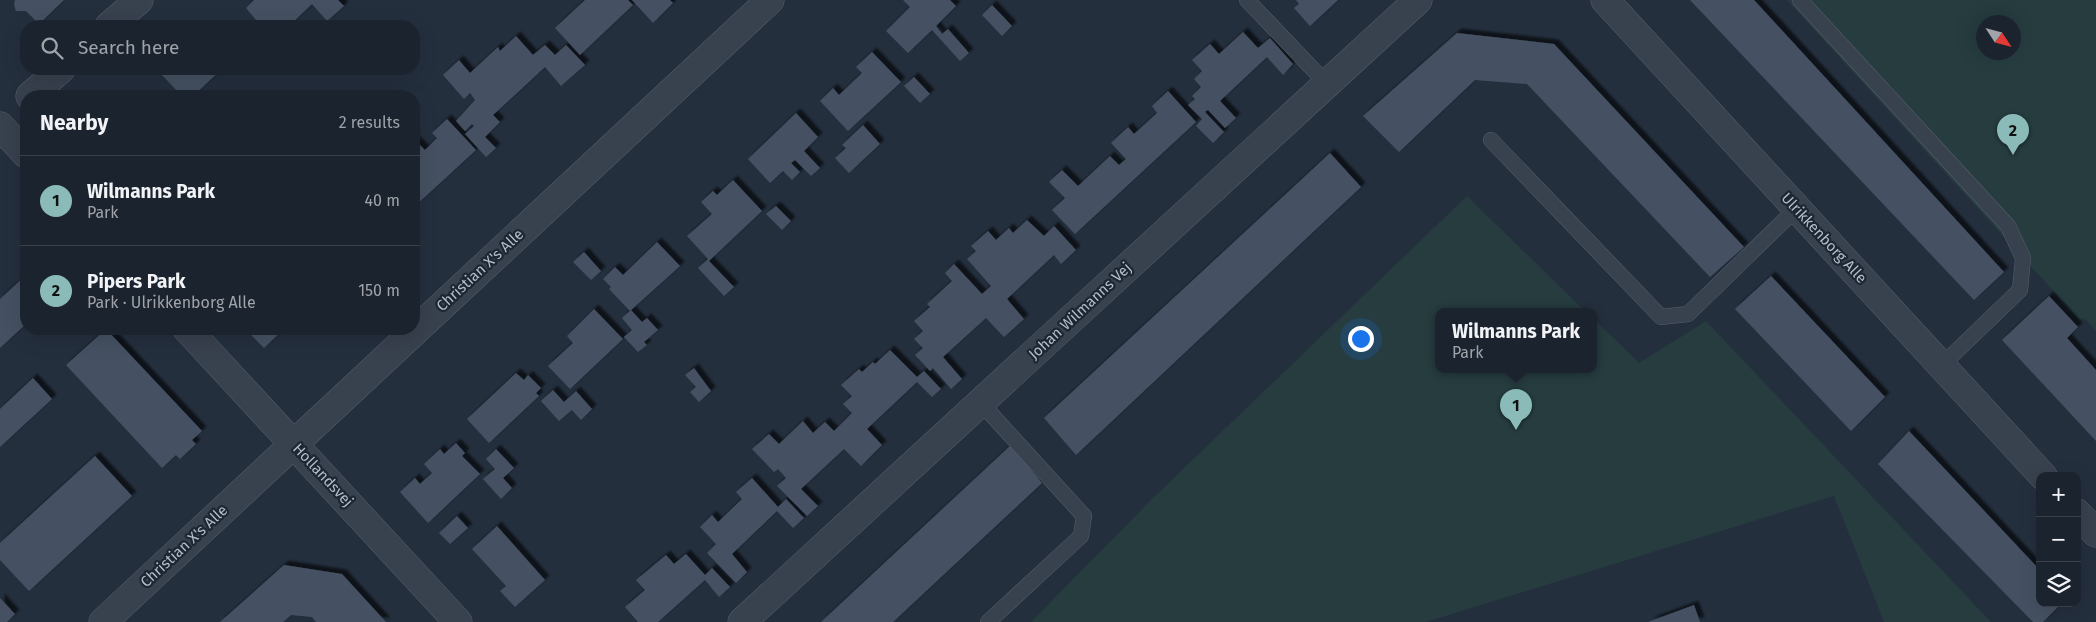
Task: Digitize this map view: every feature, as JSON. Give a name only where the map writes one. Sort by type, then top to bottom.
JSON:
[{"type":"street","points":[[116,20],[139,0]]},
{"type":"street","name":"Christian X's Alle","points":[[420,326],[770,0]]},
{"type":"street","name":"Johan Wilmanns Vej","points":[[742,622],[1418,0]]},
{"type":"street","name":"Ulrikkenborg Alle","points":[[1605,0],[2039,472]]},
{"type":"street","points":[[37,90],[54,75]]},
{"type":"street","points":[[20,106],[0,125],[20,147]]},
{"type":"street","name":"Hollandsvej","points":[[193,335],[458,622]]},
{"type":"street","name":"Christian X's Alle","points":[[103,622],[411,335]]},
{"type":"street","points":[[2081,517],[2096,533]]},
{"type":"lane","points":[[1247,0],[1327,84]]},
{"type":"lane","points":[[1800,0],[2008,226],[2023,258],[2020,290],[1942,365]]},
{"type":"lane","points":[[1491,140],[1661,317],[1688,314],[1797,208]]},
{"type":"lane","points":[[981,402],[1084,516],[1080,536],[988,622]]},
{"type":"green space","points":[[1787,0],[2096,0],[2096,331],[2084,318],[2080,320]]},
{"type":"green space","points":[[1467,196],[1582,308],[1435,308],[1435,373],[1597,373],[1597,322],[1639,363],[1706,321],[1991,622],[1884,622],[1834,496],[1426,622],[1031,622],[1152,499]]},
{"type":"building","points":[[15,0],[64,0],[43,20],[35,20],[26,11],[16,11]]},
{"type":"building","points":[[254,0],[338,0],[344,6],[328,20],[312,4],[295,20],[256,20],[246,8]]},
{"type":"building","points":[[585,0],[628,0],[633,5],[580,55],[555,28]]},
{"type":"building","points":[[632,0],[670,0],[673,3],[653,23]]},
{"type":"building","points":[[903,0],[950,0],[956,6],[936,26],[942,34],[948,29],[969,53],[960,61],[932,30],[908,53],[886,31],[910,7]]},
{"type":"building","points":[[1296,0],[1338,0],[1310,26],[1294,8],[1299,4]]},
{"type":"building","points":[[1690,0],[1754,0],[2004,272],[1974,300]]},
{"type":"building","points":[[992,5],[1012,26],[1002,36],[982,15]]},
{"type":"building","points":[[1243,32],[1258,48],[1270,38],[1293,64],[1283,75],[1267,57],[1220,101],[1236,118],[1225,128],[1208,110],[1206,111],[1224,132],[1213,143],[1196,126],[1202,119],[1188,105],[1195,99],[1192,96],[1201,87],[1194,79],[1202,71],[1192,60],[1210,44],[1219,54]]},
{"type":"building","points":[[1457,33],[1554,44],[1744,247],[1710,277],[1527,84],[1475,80],[1399,152],[1363,116]]},
{"type":"building","points":[[516,36],[533,55],[545,45],[555,55],[566,45],[585,65],[561,86],[545,67],[493,115],[500,122],[485,137],[496,148],[486,157],[465,134],[474,126],[472,124],[465,131],[456,121],[475,100],[470,93],[464,99],[443,75],[459,60],[470,73],[498,47],[500,51]]},
{"type":"building","points":[[872,52],[901,82],[848,131],[820,101],[833,88],[839,95],[862,73],[856,67]]},
{"type":"building","points":[[162,75],[216,75],[199,90],[176,90]]},
{"type":"building","points":[[914,77],[930,94],[920,103],[904,86]]},
{"type":"building","points":[[1168,91],[1196,122],[1075,234],[1052,210],[1065,198],[1049,182],[1062,170],[1078,186],[1110,156],[1119,165],[1126,159],[1111,143],[1128,127],[1134,134],[1145,124],[1157,113],[1152,106]]},
{"type":"building","points":[[796,113],[818,137],[804,151],[820,168],[811,176],[795,160],[791,163],[800,172],[792,180],[783,171],[770,183],[748,159]]},
{"type":"building","points":[[447,119],[476,150],[420,201],[420,145],[425,150],[437,138],[432,133]]},
{"type":"building","points":[[863,125],[880,144],[849,173],[835,158],[846,148],[842,145]]},
{"type":"building","points":[[1330,153],[1361,187],[1076,455],[1044,418]]},
{"type":"building","points":[[733,180],[762,211],[709,261],[734,287],[724,296],[698,268],[708,259],[687,236],[712,214],[701,202],[713,191],[717,195]]},
{"type":"building","points":[[776,206],[791,221],[782,230],[766,214]]},
{"type":"building","points":[[1027,220],[1044,236],[1054,226],[1076,250],[1061,264],[1054,255],[1007,299],[1024,319],[1004,337],[986,318],[943,357],[962,379],[951,389],[933,368],[930,371],[915,355],[923,348],[914,339],[923,331],[914,321],[930,307],[927,304],[952,281],[945,273],[954,264],[982,294],[991,286],[967,259],[976,251],[971,246],[988,231],[996,240],[1009,228],[1013,233]]},
{"type":"building","points":[[657,242],[680,266],[630,311],[609,289],[611,287],[603,279],[615,267],[623,275]]},
{"type":"building","points":[[584,252],[601,271],[591,280],[573,262]]},
{"type":"building","points":[[1771,276],[1885,397],[1851,431],[1735,309]]},
{"type":"building","points":[[20,281],[20,330],[0,348],[0,299]]},
{"type":"building","points":[[2049,296],[2078,327],[2067,338],[2096,370],[2096,441],[2002,340]]},
{"type":"building","points":[[594,309],[623,339],[570,389],[548,366],[573,343],[567,336]]},
{"type":"building","points":[[631,310],[642,322],[647,318],[658,330],[644,342],[647,345],[638,352],[624,337],[632,330],[622,318]]},
{"type":"building","points":[[99,335],[112,335],[202,431],[192,440],[196,444],[180,459],[176,455],[162,468],[66,365]]},
{"type":"building","points":[[251,335],[278,335],[264,348]]},
{"type":"building","points":[[890,350],[917,377],[924,371],[941,389],[932,397],[917,382],[867,429],[882,445],[861,466],[844,449],[801,489],[818,506],[807,516],[777,486],[786,478],[778,469],[774,472],[752,449],[769,434],[779,444],[803,421],[813,433],[825,422],[834,431],[852,413],[843,404],[852,396],[841,385],[859,369],[862,372],[873,362],[875,364]]},
{"type":"building","points":[[694,368],[711,391],[699,402],[690,392],[696,387],[685,375]]},
{"type":"building","points":[[516,373],[524,380],[528,375],[541,388],[536,393],[539,396],[489,443],[467,419]]},
{"type":"building","points":[[33,378],[52,399],[0,447],[0,409]]},
{"type":"building","points":[[553,390],[564,402],[576,391],[592,409],[581,420],[572,410],[559,421],[541,401]]},
{"type":"building","points":[[1909,431],[2036,566],[2036,607],[2058,607],[2043,622],[2033,622],[1878,464]]},
{"type":"building","points":[[456,443],[465,453],[462,456],[480,474],[428,523],[400,492],[415,478],[420,484],[432,473],[424,464],[440,449],[444,454]]},
{"type":"building","points":[[1011,445],[1042,483],[893,622],[821,622]]},
{"type":"building","points":[[496,449],[514,468],[503,478],[512,488],[501,499],[483,479],[495,469],[486,459]]},
{"type":"building","points":[[95,456],[132,496],[29,591],[0,560],[0,543]]},
{"type":"building","points":[[752,478],[778,507],[786,499],[804,518],[793,528],[777,511],[732,554],[747,572],[736,583],[707,553],[716,544],[700,527],[712,515],[718,522],[742,499],[736,492]]},
{"type":"building","points":[[457,516],[468,528],[450,544],[439,533]]},
{"type":"building","points":[[497,526],[545,580],[515,607],[500,591],[506,586],[472,549]]},
{"type":"building","points":[[686,554],[705,575],[712,568],[730,587],[719,597],[705,580],[658,622],[638,622],[625,607],[645,590],[636,580],[666,555],[674,564]]},
{"type":"building","points":[[284,565],[342,574],[386,622],[316,622],[312,617],[291,615],[283,622],[220,622]]},
{"type":"building","points":[[0,598],[15,614],[7,622],[0,622]]},
{"type":"building","points":[[1694,605],[1700,622],[1648,622]]},
{"type":"place","name":"Pipers Park","points":[[2013,155]]},
{"type":"place","name":"Wilmanns Park","points":[[1516,430]]}]
